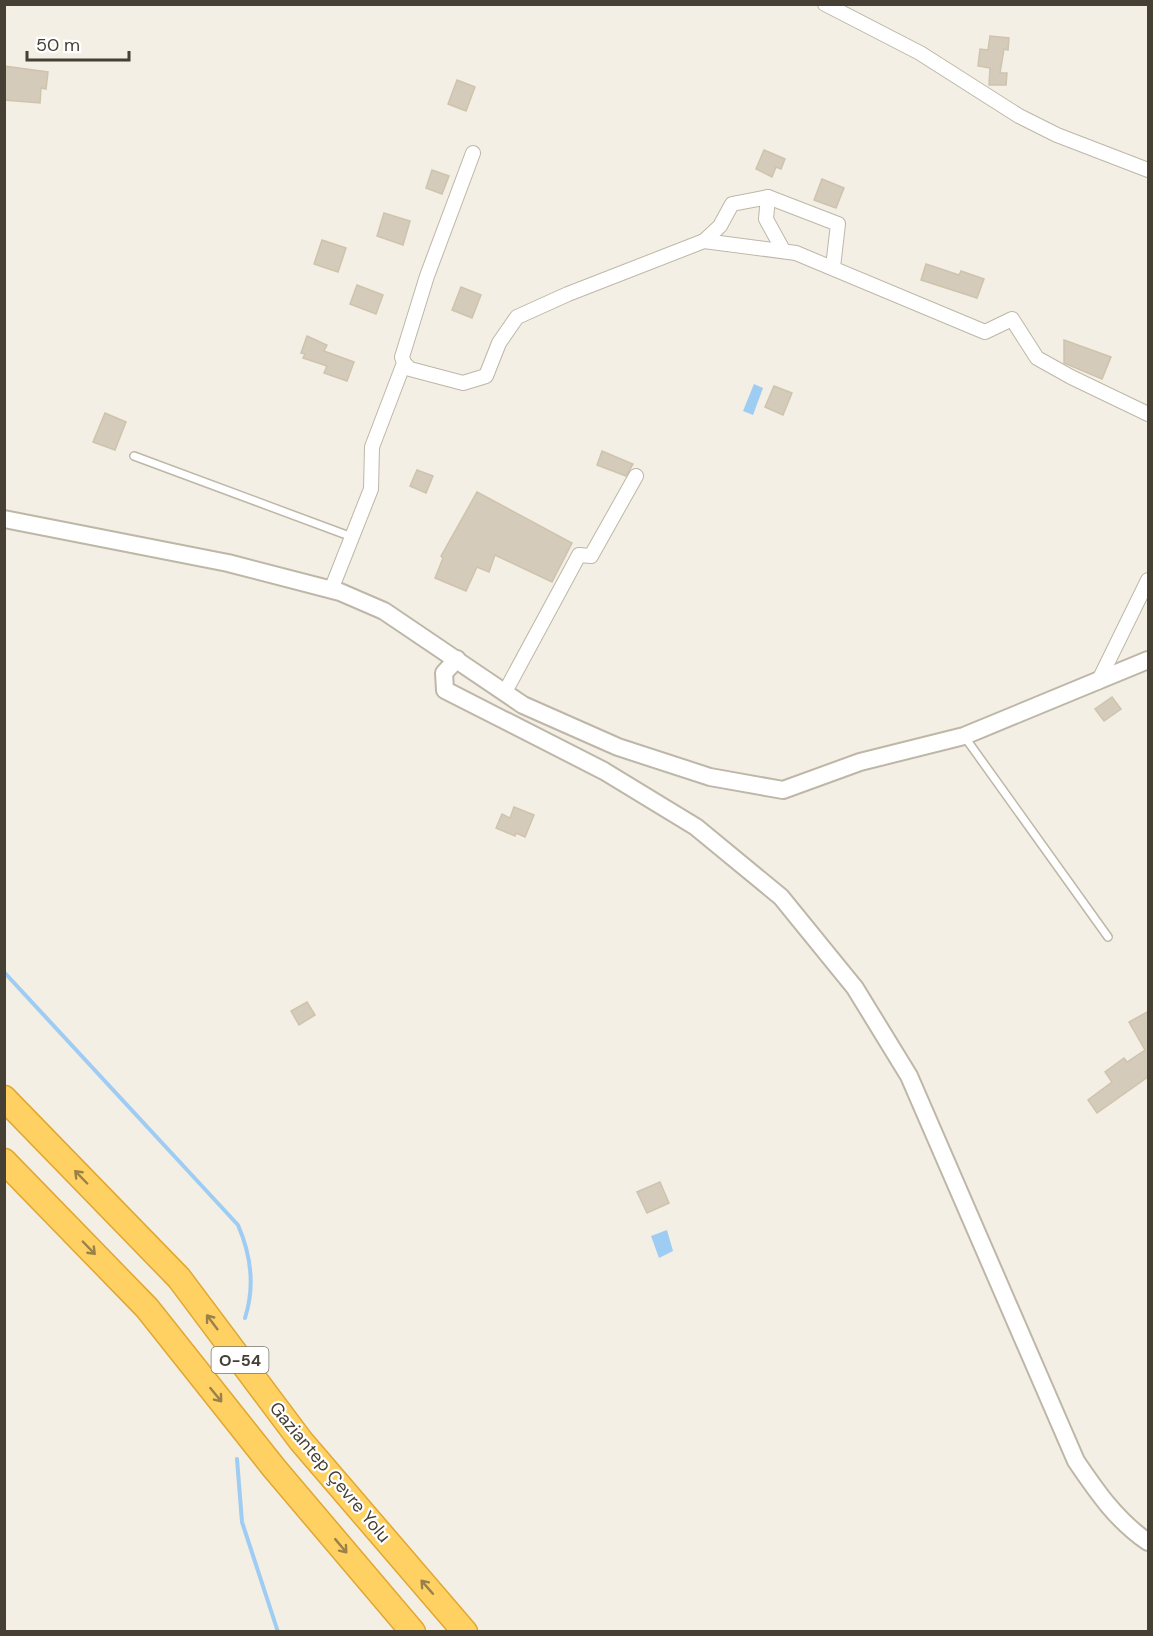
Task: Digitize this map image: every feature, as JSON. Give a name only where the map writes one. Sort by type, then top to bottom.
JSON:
[{"type":"highway","name":"Gaziantep Çevre Yolu","points":[[4,1098],[179,1278],[301,1441],[465,1632]]},
{"type":"highway","name":"O-54","points":[[4,1161],[147,1308],[274,1468],[413,1632]]},
{"type":"street","points":[[825,4],[920,52],[1019,116],[1057,135],[1149,170]]},
{"type":"street","points":[[473,153],[427,276],[402,357],[410,369],[463,383],[486,376],[499,343],[517,317],[568,294],[704,241],[720,226],[732,204],[768,197],[837,224],[834,267]]},
{"type":"street","points":[[768,197],[766,219],[783,250]]},
{"type":"street","points":[[704,241],[771,251],[783,250],[834,267],[985,332],[1012,319],[1037,357],[1071,377],[1149,414]]},
{"type":"street","points":[[331,590],[372,489],[372,447],[404,363]]},
{"type":"street","points":[[505,692],[579,555],[591,556],[636,476]]},
{"type":"street","points":[[4,519],[228,563],[331,590],[384,611],[523,705],[618,747],[710,777],[783,790],[860,762],[964,736],[1149,660]]},
{"type":"street","points":[[1098,682],[1149,580]]},
{"type":"street","points":[[457,660],[444,673],[445,690],[604,771],[696,827],[781,897],[855,988],[909,1076],[1076,1461],[1096,1491],[1126,1527],[1149,1542]]},
{"type":"lane","points":[[134,456],[352,537]]},
{"type":"lane","points":[[964,736],[1108,938]]},
{"type":"water","points":[[754,384],[763,388],[753,415],[743,411]]},
{"type":"water","points":[[667,1230],[673,1251],[659,1258],[651,1236]]},
{"type":"building","points":[[990,36],[1009,38],[1008,50],[1004,49],[1000,73],[1007,73],[1006,85],[989,85],[990,68],[978,66],[980,49],[988,50]]},
{"type":"building","points":[[4,66],[48,72],[46,89],[41,88],[40,103],[4,100]]},
{"type":"building","points":[[457,80],[475,87],[466,111],[448,104]]},
{"type":"building","points":[[764,150],[785,159],[781,169],[776,167],[772,177],[756,169]]},
{"type":"building","points":[[432,170],[449,176],[442,194],[426,188]]},
{"type":"building","points":[[822,179],[844,188],[836,208],[814,200]]},
{"type":"building","points":[[384,213],[410,221],[403,245],[377,236]]},
{"type":"building","points":[[322,240],[346,248],[338,272],[314,264]]},
{"type":"building","points":[[926,264],[959,275],[961,271],[984,279],[977,298],[921,280]]},
{"type":"building","points":[[357,285],[383,295],[376,314],[350,304]]},
{"type":"building","points":[[461,287],[481,295],[472,318],[452,310]]},
{"type":"building","points":[[307,336],[327,345],[324,351],[354,362],[347,381],[324,373],[327,366],[303,358],[305,354],[301,353]]},
{"type":"building","points":[[1064,340],[1111,357],[1102,379],[1064,363]]},
{"type":"building","points":[[774,386],[792,393],[783,415],[765,407]]},
{"type":"building","points":[[105,413],[126,422],[115,450],[93,442]]},
{"type":"building","points":[[602,451],[633,464],[626,476],[597,465]]},
{"type":"building","points":[[417,470],[433,476],[426,493],[410,486]]},
{"type":"building","points":[[477,492],[572,543],[552,582],[495,555],[489,572],[477,567],[466,591],[435,578],[443,558],[441,556]]},
{"type":"building","points":[[1112,697],[1121,709],[1104,721],[1095,709]]},
{"type":"building","points":[[514,807],[534,815],[525,837],[516,833],[515,836],[496,828],[502,814],[510,818]]},
{"type":"building","points":[[307,1002],[315,1015],[299,1025],[291,1011]]},
{"type":"building","points":[[1149,1011],[1149,1076],[1097,1113],[1088,1100],[1112,1082],[1105,1072],[1124,1058],[1127,1062],[1145,1050],[1129,1022]]},
{"type":"building","points":[[660,1182],[669,1203],[647,1213],[637,1192]]},
{"type":"waterway","points":[[4,972],[238,1225],[249,1259],[251,1283],[245,1318]]},
{"type":"waterway","points":[[237,1459],[242,1522],[278,1632]]}]
